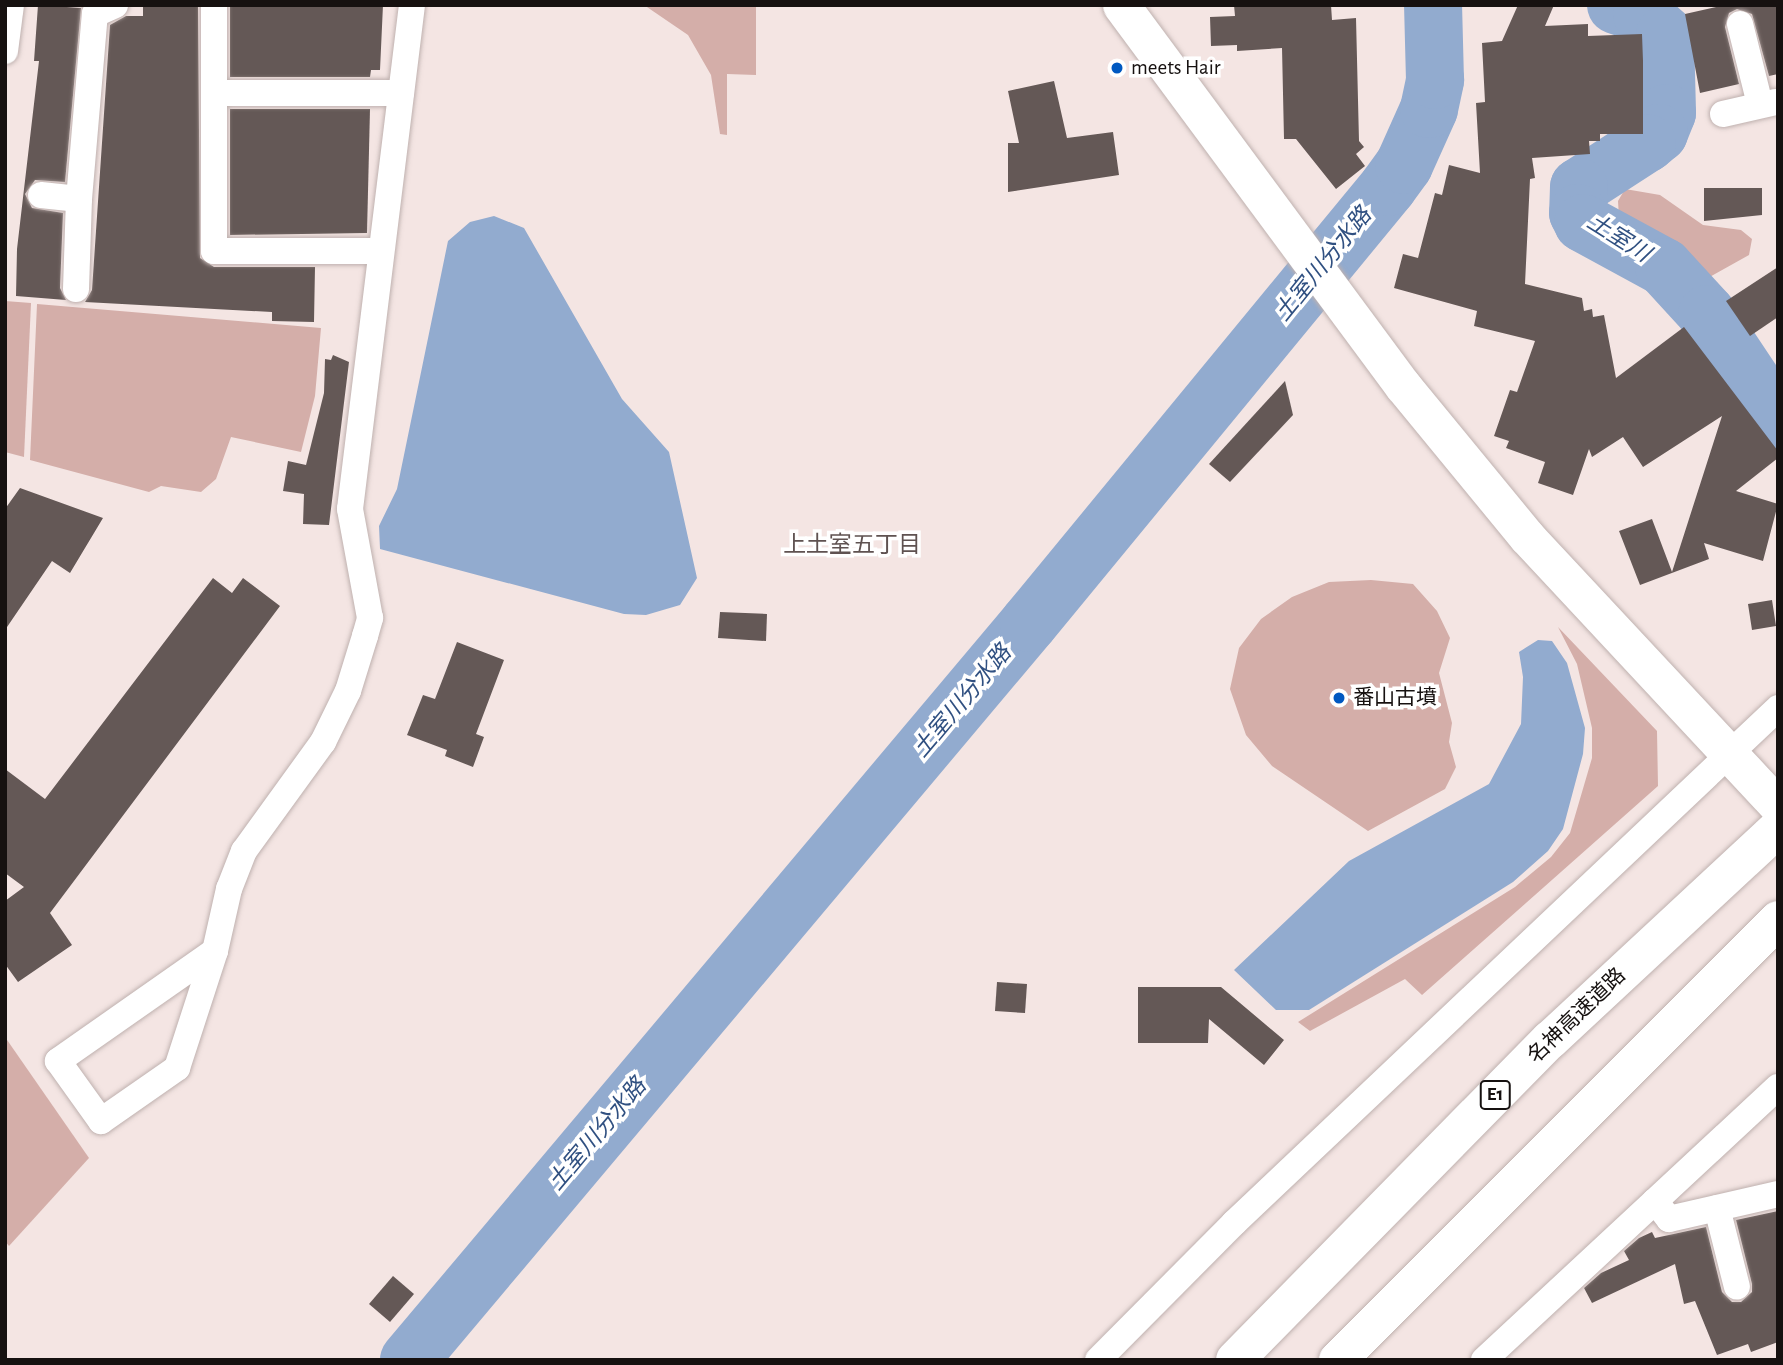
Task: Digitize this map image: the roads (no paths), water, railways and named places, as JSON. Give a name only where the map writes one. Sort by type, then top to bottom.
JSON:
[{"type":"highway","name":"名神高速道路","points":[[1235,1360],[1550,1040],[1773,825]]},
{"type":"highway","points":[[1338,1360],[1778,920]]},
{"type":"street","points":[[5,51],[11,5]]},
{"type":"street","points":[[76,289],[79,199],[95,15],[115,5]]},
{"type":"street","points":[[214,5],[214,251],[381,251]]},
{"type":"street","points":[[215,951],[58,1061],[101,1121],[177,1068],[215,951],[223,909],[244,850],[323,742],[348,691],[368,627],[350,509],[412,5]]},
{"type":"street","points":[[1121,5],[1403,386],[1527,537],[1729,755],[1773,825]]},
{"type":"street","points":[[1723,114],[1769,103],[1740,24]]},
{"type":"street","points":[[214,93],[401,93]]},
{"type":"street","points":[[41,195],[79,199]]},
{"type":"street","points":[[1098,1360],[1242,1215],[1778,708]]},
{"type":"street","points":[[1484,1360],[1778,1087]]},
{"type":"street","points":[[1655,1201],[1669,1219],[1778,1194]]},
{"type":"street","points":[[1717,1208],[1737,1287]]},
{"type":"water","points":[[494,216],[524,228],[622,399],[669,452],[697,578],[680,605],[646,615],[624,614],[380,549],[379,526],[397,489],[448,241],[470,222]]},
{"type":"water","points":[[1538,640],[1552,641],[1567,663],[1585,728],[1583,754],[1563,829],[1548,851],[1513,882],[1309,1010],[1276,1010],[1234,970],[1349,861],[1489,784],[1521,724],[1523,677],[1519,652]]},
{"type":"waterway","name":"土室川分水路","points":[[409,1360],[1029,623],[1388,187],[1404,165],[1429,109],[1435,80],[1433,5]]},
{"type":"waterway","name":"土室川","points":[[1616,5],[1642,14],[1665,35],[1667,113],[1659,133],[1579,187],[1578,213],[1583,223],[1664,267],[1707,314],[1778,420]]},
{"type":"place","name":"meets Hair","points":[[1117,68]]},
{"type":"place","name":"番山古墳","points":[[1339,698]]},
{"type":"district","name":"上土室五丁目","points":[[852,546]]}]
